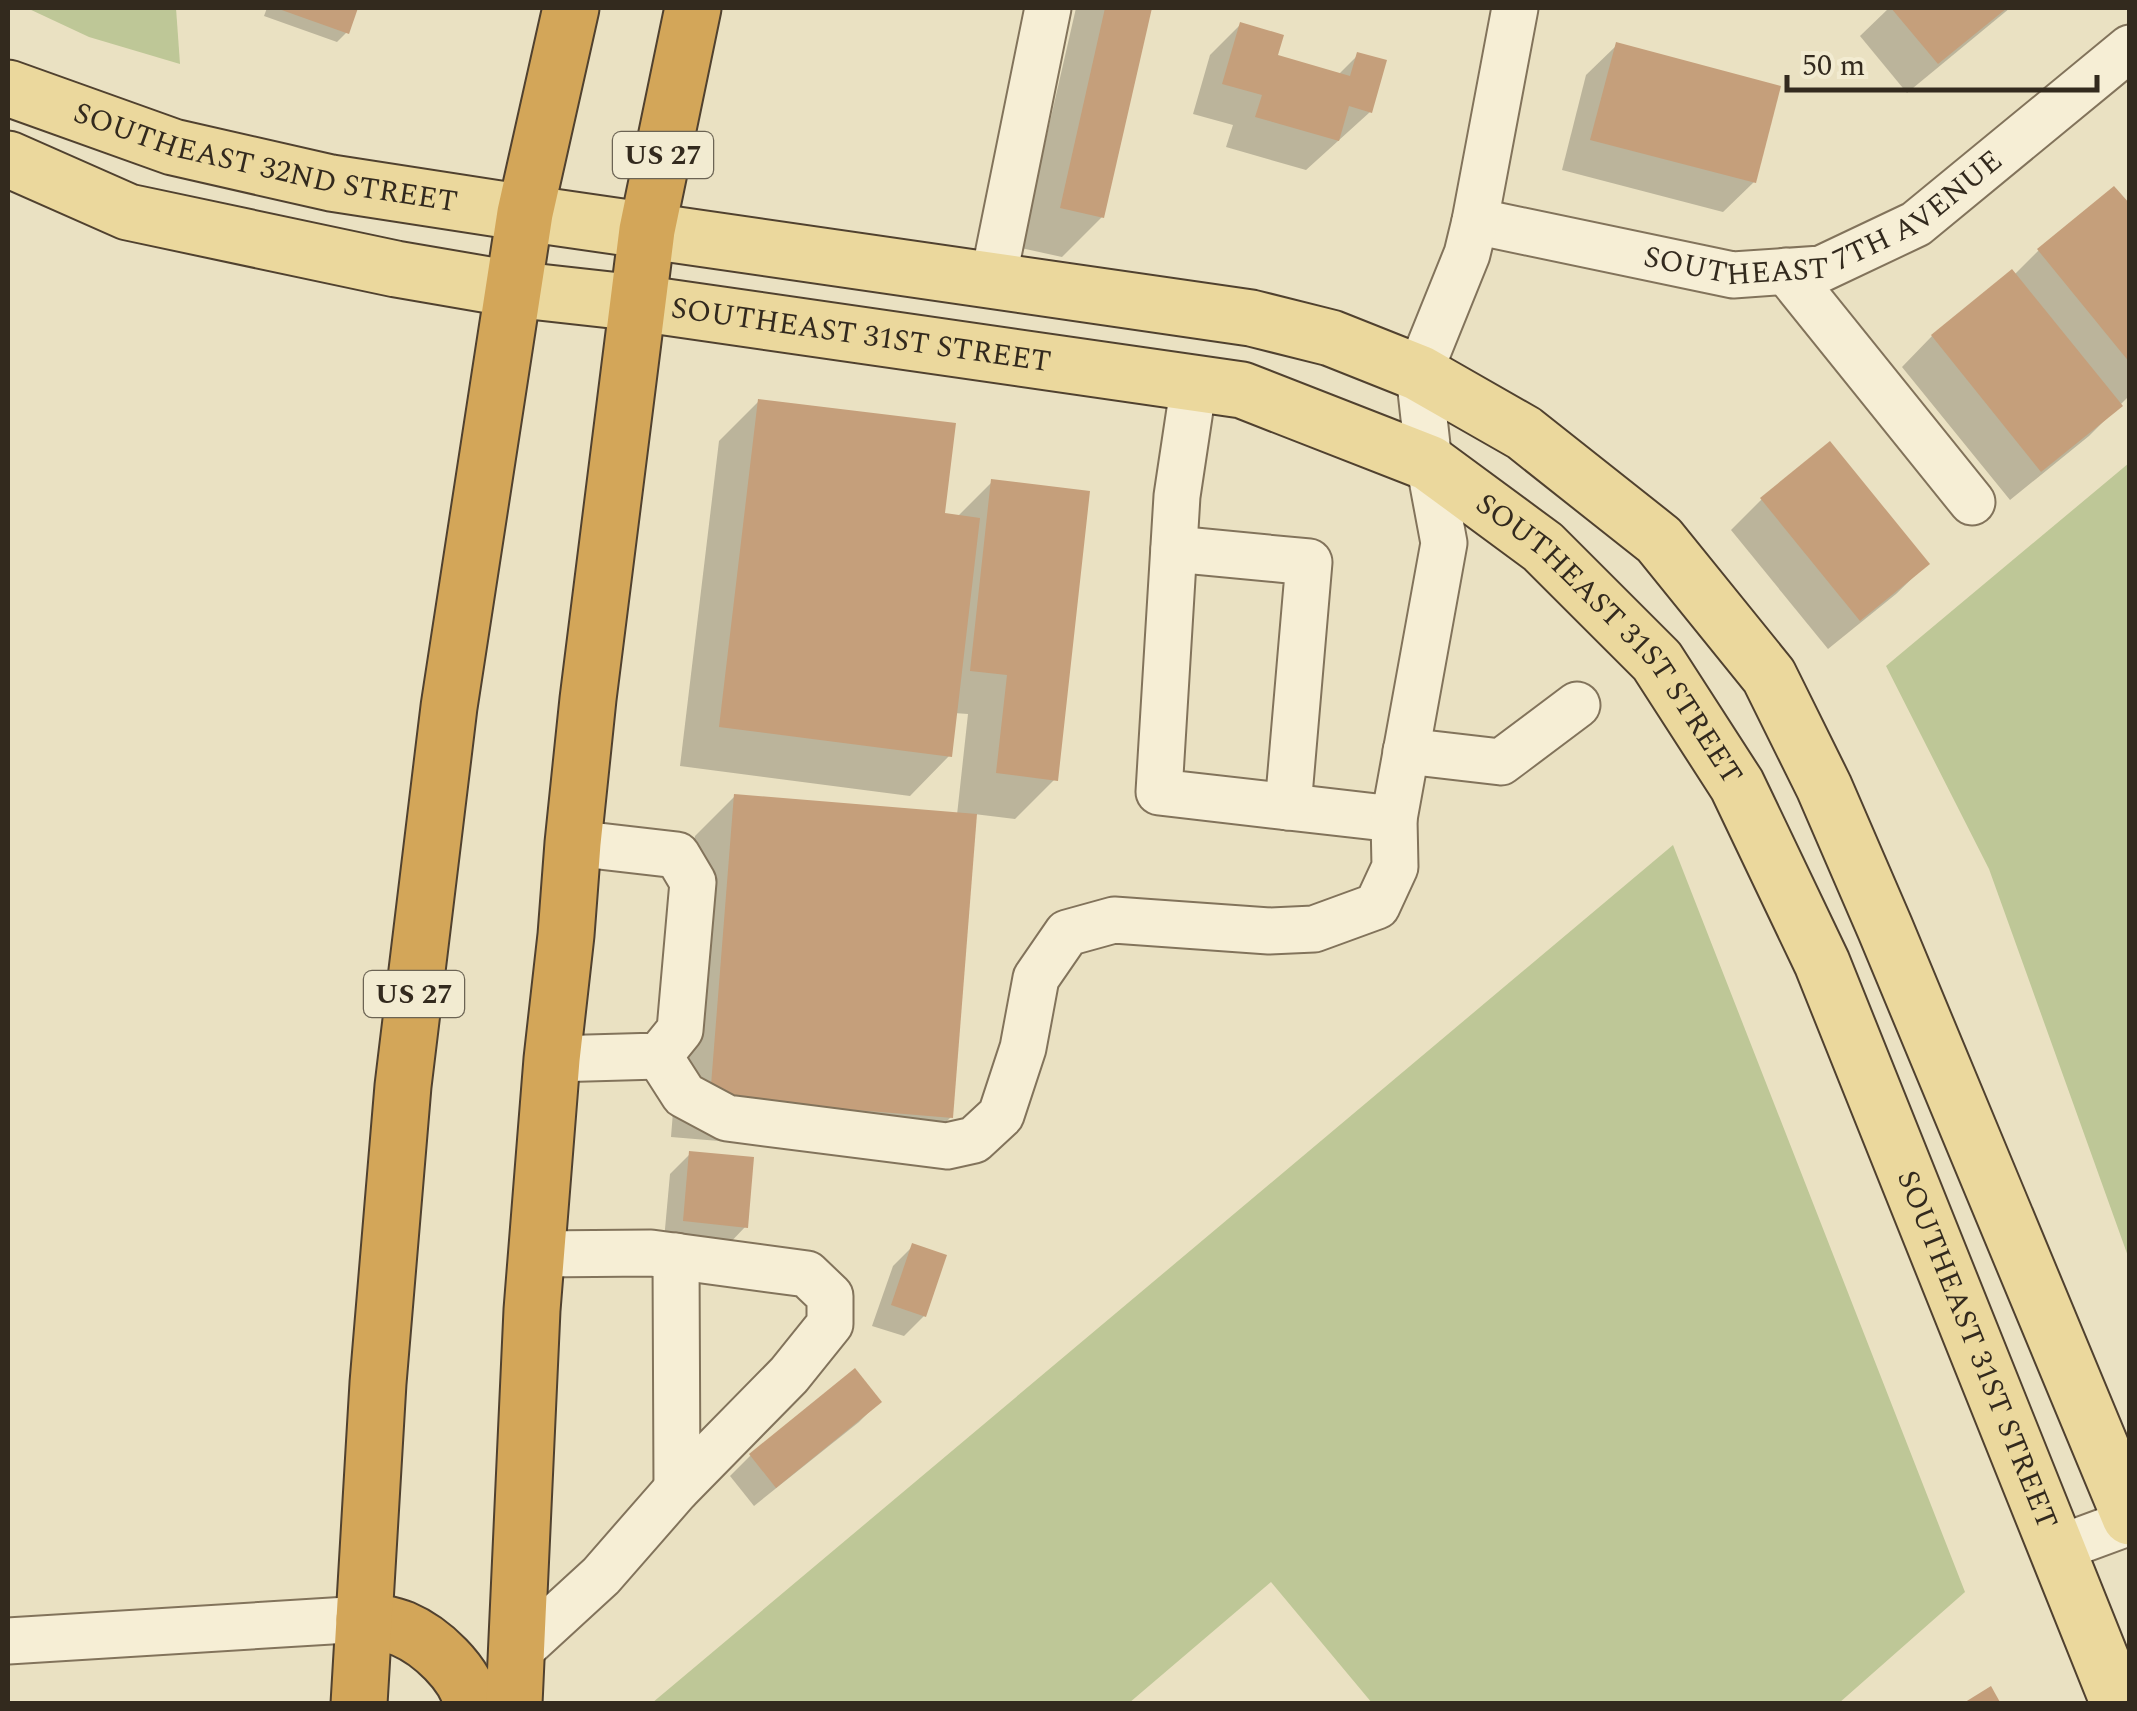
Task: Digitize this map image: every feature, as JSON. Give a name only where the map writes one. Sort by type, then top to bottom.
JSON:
[{"type":"highway","name":"US 27","points":[[359,1704],[378,1383],[405,1068],[449,707],[524,213],[571,8]]},
{"type":"highway","name":"US 27","points":[[515,1679],[532,1310],[588,699],[647,230],[693,8]]},
{"type":"highway","points":[[364,1620],[404,1629],[442,1654],[470,1692],[472,1704]]},
{"type":"main road","name":"SOUTHEAST 32ND STREET","points":[[8,88],[173,147],[331,182],[524,213]]},
{"type":"main road","points":[[8,160],[128,212],[396,269],[512,289]]},
{"type":"main road","points":[[524,213],[1251,318],[1331,338],[1419,373],[1524,433],[1659,540],[1769,676],[1824,787],[2130,1519]]},
{"type":"main road","name":"SOUTHEAST 31ST STREET","points":[[512,289],[638,303],[1242,390],[1429,463],[1543,546],[1657,661],[1737,785],[1822,962],[2119,1704]]},
{"type":"street","points":[[992,280],[1048,8]]},
{"type":"street","points":[[660,1056],[684,1095],[728,1118],[947,1146],[974,1140],[1001,1115],[1023,1048],[1036,978],[1067,934],[1114,920],[1314,929],[1377,906],[1395,867],[1394,819],[1444,543],[1429,463],[1419,373],[1467,254],[1516,8]]},
{"type":"street","name":"SOUTHEAST 7TH AVENUE","points":[[1475,221],[1733,276],[1821,269],[1916,224],[2123,66]]},
{"type":"street","points":[[1786,271],[1972,502]]},
{"type":"street","points":[[1194,384],[1177,496],[1159,792],[1394,819]]},
{"type":"street","points":[[1174,549],[1309,562],[1288,807]]},
{"type":"street","points":[[1406,751],[1501,762],[1577,706]]},
{"type":"street","points":[[573,843],[677,855],[693,882],[680,1030],[660,1056]]},
{"type":"street","points":[[552,1059],[660,1056]]},
{"type":"street","points":[[515,1679],[677,1489],[789,1375],[830,1324],[830,1296],[807,1274],[651,1253],[537,1254]]},
{"type":"street","points":[[676,1256],[677,1489]]},
{"type":"street","points":[[2056,1549],[2130,1519]]},
{"type":"street","points":[[8,1642],[364,1620]]},
{"type":"green space","points":[[27,8],[176,8],[180,64],[89,37]]},
{"type":"green space","points":[[2129,463],[2129,1259],[1989,869],[1886,666]]},
{"type":"green space","points":[[1673,845],[1965,1592],[1839,1703],[1372,1703],[1271,1582],[1129,1703],[652,1703]]},
{"type":"building","points":[[276,8],[358,8],[349,34]]},
{"type":"building","points":[[1105,8],[1152,8],[1104,218],[1060,208]]},
{"type":"building","points":[[1891,8],[2007,8],[1938,64]]},
{"type":"building","points":[[1240,22],[1284,35],[1278,55],[1350,76],[1357,52],[1387,60],[1372,113],[1349,106],[1339,141],[1255,117],[1262,95],[1222,84]]},
{"type":"building","points":[[1616,42],[1781,86],[1756,183],[1590,140]]},
{"type":"building","points":[[2114,186],[2130,204],[2130,363],[2037,249]]},
{"type":"building","points":[[2012,269],[2123,406],[2041,472],[1931,335]]},
{"type":"building","points":[[758,399],[956,423],[945,513],[980,518],[952,757],[719,727]]},
{"type":"building","points":[[1830,441],[1930,564],[1860,621],[1760,498]]},
{"type":"building","points":[[991,479],[1090,491],[1058,781],[996,773],[1007,675],[970,671]]},
{"type":"building","points":[[734,794],[977,814],[953,1118],[710,1098]]},
{"type":"building","points":[[689,1151],[754,1157],[748,1228],[683,1221]]},
{"type":"building","points":[[912,1243],[947,1255],[926,1317],[891,1305]]},
{"type":"building","points":[[855,1368],[882,1402],[776,1488],[749,1454]]},
{"type":"building","points":[[1991,1686],[2001,1704],[1962,1704]]}]
